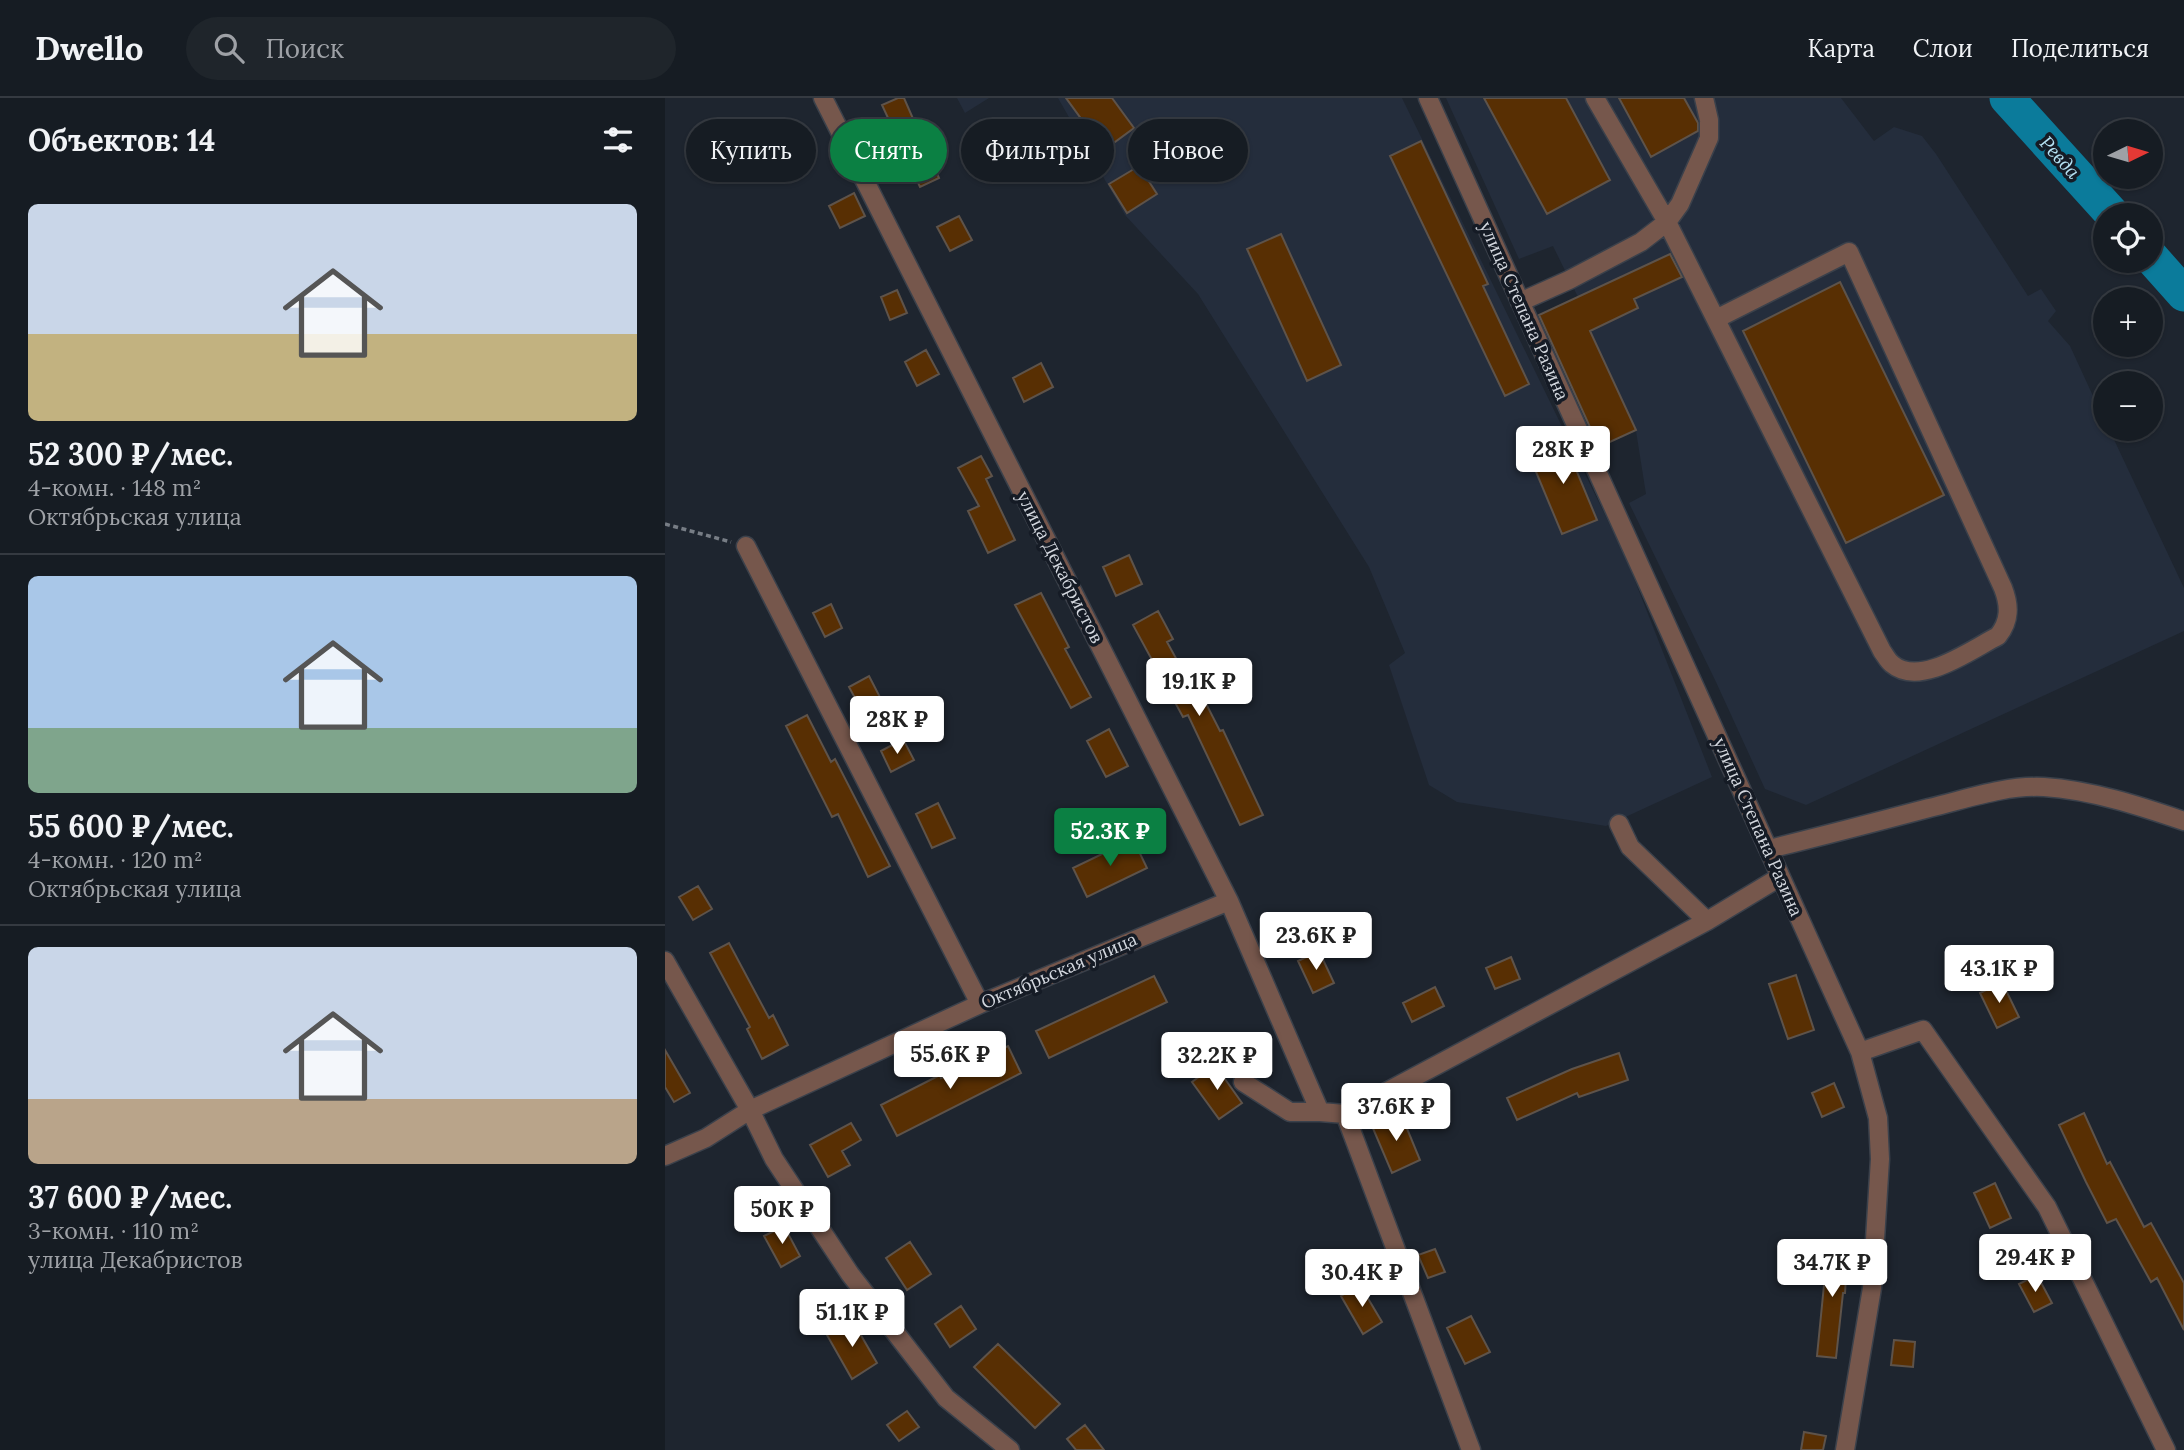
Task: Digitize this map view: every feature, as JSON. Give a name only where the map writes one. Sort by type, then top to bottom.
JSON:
[{"type":"street","name":"улица Декабристов","points":[[823,98],[1229,901],[1320,1112]]},
{"type":"street","name":"улица Степана Разина","points":[[1428,98],[1860,1052],[1878,1118],[1880,1159],[1872,1288],[1845,1450]]},
{"type":"street","points":[[1595,98],[1667,222],[1882,651],[1892,664],[1904,671],[1932,671],[1998,636],[2006,627],[2008,615],[2008,602],[2003,588],[1849,253],[1716,319]]},
{"type":"street","points":[[1520,302],[1641,242],[1667,222],[1680,204],[1709,138],[1709,120],[1704,98]]},
{"type":"street","points":[[746,546],[980,1003]]},
{"type":"street","points":[[1769,849],[2020,788],[2072,792],[2142,807],[2184,821]]},
{"type":"street","points":[[1619,824],[1630,847],[1707,921]]},
{"type":"street","points":[[1243,1082],[1290,1112],[1345,1114],[1707,921],[1780,877]]},
{"type":"street","name":"Октябрьская улица","points":[[665,1157],[706,1138],[750,1110],[980,1003],[1229,901]]},
{"type":"street","points":[[665,961],[750,1110],[774,1159],[850,1274],[946,1398],[1010,1450]]},
{"type":"street","points":[[1860,1052],[1923,1030],[2047,1207],[2166,1450]]},
{"type":"street","points":[[1345,1114],[1471,1450]]},
{"type":"path","points":[[665,524],[746,546]]},
{"type":"shaded area","points":[[957,98],[989,98],[965,113]]},
{"type":"shaded area","points":[[1058,98],[1402,98],[1626,558],[1712,777],[1606,826],[1457,802],[1429,785],[1389,665],[1405,653],[1369,567],[1198,294],[1125,215],[1106,182],[1114,182],[1114,119],[1070,119]]},
{"type":"shaded area","points":[[1446,98],[1841,98],[1874,141],[1894,127],[1922,136],[2028,296],[2041,289],[2056,311],[2048,321],[2070,346],[2093,396],[2093,441],[2115,441],[2184,588],[2184,631],[1806,805],[1765,789],[1629,503],[1646,494],[1636,431],[1598,448],[1537,316],[1578,297],[1553,246],[1519,259]]},
{"type":"building","points":[[904,98],[913,119],[888,119],[882,105]]},
{"type":"building","points":[[1066,98],[1112,98],[1128,120],[1128,132],[1114,143],[1114,119],[1081,119]]},
{"type":"building","points":[[1484,98],[1566,98],[1610,180],[1547,214]]},
{"type":"building","points":[[1619,98],[1684,98],[1698,123],[1698,131],[1651,157]]},
{"type":"building","points":[[1421,141],[1488,284],[1483,286],[1529,384],[1505,396],[1390,156]]},
{"type":"building","points":[[1128,173],[1128,182],[1149,182],[1157,194],[1127,213],[1109,184]]},
{"type":"building","points":[[918,182],[931,182],[920,187]]},
{"type":"building","points":[[854,193],[865,216],[840,228],[829,206]]},
{"type":"building","points":[[959,216],[972,240],[950,251],[937,227]]},
{"type":"building","points":[[1281,234],[1341,365],[1307,381],[1247,249]]},
{"type":"building","points":[[1670,254],[1682,277],[1634,299],[1638,308],[1590,331],[1636,430],[1599,447],[1539,315]]},
{"type":"building","points":[[1840,282],[1944,495],[1846,543],[1743,331]]},
{"type":"building","points":[[897,290],[907,313],[890,320],[881,297]]},
{"type":"building","points":[[926,350],[939,374],[917,386],[905,362]]},
{"type":"building","points":[[1041,363],[1053,387],[1024,402],[1013,378]]},
{"type":"building","points":[[1569,438],[1578,457],[1572,460],[1597,520],[1562,534],[1529,455]]},
{"type":"building","points":[[981,456],[992,476],[986,479],[1015,540],[988,553],[968,511],[979,506],[958,468]]},
{"type":"building","points":[[1129,555],[1142,584],[1116,596],[1103,567]]},
{"type":"building","points":[[1041,593],[1069,647],[1065,649],[1091,697],[1071,708],[1015,605]]},
{"type":"building","points":[[831,604],[842,628],[825,637],[813,613]]},
{"type":"building","points":[[1158,611],[1173,639],[1167,642],[1189,682],[1194,680],[1220,731],[1223,730],[1263,815],[1240,825],[1188,715],[1183,717],[1133,625]]},
{"type":"building","points":[[869,676],[883,703],[863,713],[849,687]]},
{"type":"building","points":[[807,715],[831,762],[835,759],[890,866],[868,877],[838,814],[832,817],[786,726]]},
{"type":"building","points":[[1109,729],[1128,766],[1106,777],[1087,741]]},
{"type":"building","points":[[903,739],[914,760],[891,772],[881,751]]},
{"type":"building","points":[[938,803],[955,838],[932,848],[916,814]]},
{"type":"building","points":[[1133,839],[1147,868],[1087,897],[1073,868]]},
{"type":"building","points":[[698,886],[712,909],[693,920],[679,897]]},
{"type":"building","points":[[729,943],[769,1018],[773,1015],[788,1045],[762,1059],[747,1029],[750,1027],[710,953]]},
{"type":"building","points":[[1319,951],[1334,983],[1313,993],[1298,961]]},
{"type":"building","points":[[1511,957],[1520,979],[1495,989],[1486,968]]},
{"type":"building","points":[[1796,975],[1814,1030],[1788,1039],[1769,984]]},
{"type":"building","points":[[1154,976],[1167,1002],[1049,1058],[1036,1031]]},
{"type":"building","points":[[2002,982],[2019,1017],[1997,1028],[1980,993]]},
{"type":"building","points":[[1435,987],[1444,1006],[1412,1022],[1403,1003]]},
{"type":"building","points":[[1008,1046],[1021,1073],[897,1136],[881,1105],[940,1075],[941,1078]]},
{"type":"building","points":[[665,1050],[690,1093],[674,1102],[665,1087]]},
{"type":"building","points":[[1619,1053],[1628,1080],[1579,1097],[1577,1093],[1517,1120],[1507,1098],[1572,1069]]},
{"type":"building","points":[[1215,1065],[1242,1103],[1219,1119],[1192,1082]]},
{"type":"building","points":[[1834,1083],[1844,1107],[1822,1117],[1812,1093]]},
{"type":"building","points":[[2084,1113],[2107,1164],[2110,1162],[2144,1227],[2151,1223],[2184,1283],[2184,1330],[2157,1278],[2151,1282],[2116,1219],[2107,1223],[2059,1125]]},
{"type":"building","points":[[1401,1114],[1420,1160],[1392,1173],[1372,1126]]},
{"type":"building","points":[[851,1123],[861,1140],[842,1151],[850,1165],[828,1177],[810,1145]]},
{"type":"building","points":[[1995,1183],[2011,1218],[1990,1228],[1974,1193]]},
{"type":"building","points":[[784,1226],[800,1256],[781,1267],[764,1236]]},
{"type":"building","points":[[910,1242],[931,1274],[907,1290],[886,1258]]},
{"type":"building","points":[[1826,1244],[1848,1245],[1836,1358],[1817,1356]]},
{"type":"building","points":[[1435,1249],[1445,1272],[1428,1278],[1418,1255]]},
{"type":"building","points":[[2037,1275],[2052,1303],[2034,1312],[2019,1284]]},
{"type":"building","points":[[1360,1285],[1382,1322],[1363,1334],[1341,1296]]},
{"type":"building","points":[[961,1306],[976,1329],[950,1347],[935,1324]]},
{"type":"building","points":[[1471,1316],[1490,1352],[1465,1364],[1447,1328]]},
{"type":"building","points":[[851,1318],[877,1363],[852,1379],[827,1335]]},
{"type":"building","points":[[1894,1340],[1915,1342],[1913,1367],[1891,1365]]},
{"type":"building","points":[[998,1344],[1060,1404],[1035,1428],[974,1367]]},
{"type":"building","points":[[907,1411],[919,1427],[899,1441],[887,1425]]},
{"type":"building","points":[[1085,1425],[1104,1450],[1076,1450],[1067,1439]]},
{"type":"building","points":[[1804,1432],[1826,1436],[1823,1450],[1801,1450]]},
{"type":"waterway","name":"Ревда","points":[[2007,98],[2102,203]]},
{"type":"waterway","name":"Ревда","points":[[2163,270],[2184,294]]}]
